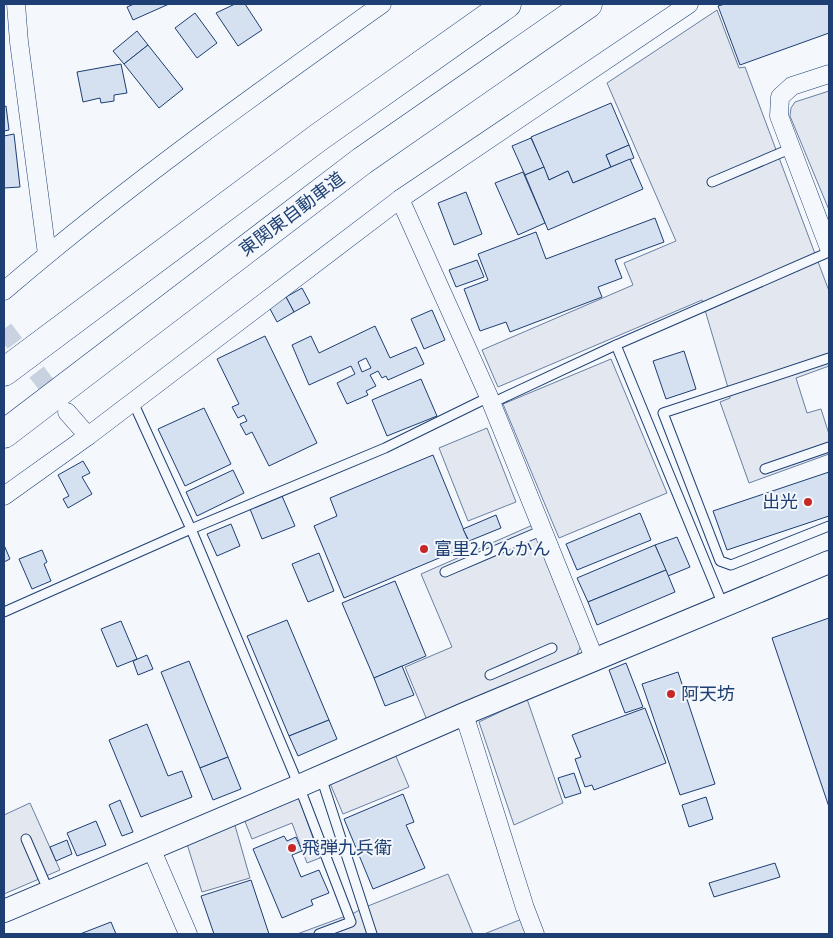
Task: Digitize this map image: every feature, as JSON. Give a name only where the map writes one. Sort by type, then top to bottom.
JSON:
[{"type":"highway","points":[[4,372],[319,137],[507,4]]},
{"type":"highway","name":"東関東自動車道","points":[[4,434],[362,161],[588,4]]},
{"type":"street","points":[[16,4],[47,254]]},
{"type":"street","points":[[4,291],[47,254],[243,102],[382,4]]},
{"type":"street","points":[[4,496],[88,436],[400,200],[689,4]]},
{"type":"street","points":[[829,74],[792,86],[780,97],[780,116],[829,248]]},
{"type":"street","points":[[400,200],[490,400],[595,660]]},
{"type":"street","points":[[67,412],[88,436]]},
{"type":"street","points":[[4,911],[464,714],[829,562]]},
{"type":"street","points":[[464,714],[525,908],[535,934]]},
{"type":"street","points":[[151,848],[188,934]]},
{"type":"lane","points":[[712,182],[792,148]]},
{"type":"lane","points":[[4,612],[191,529],[385,448],[616,344],[829,252]]},
{"type":"lane","points":[[616,344],[723,605]]},
{"type":"lane","points":[[829,358],[663,413],[720,562],[731,565],[829,526]]},
{"type":"lane","points":[[133,402],[191,529],[299,786],[351,922],[319,934]]},
{"type":"lane","points":[[765,469],[829,446]]},
{"type":"lane","points":[[445,572],[543,530]]},
{"type":"lane","points":[[490,675],[552,648]]},
{"type":"lane","points":[[321,776],[372,934]]},
{"type":"lane","points":[[26,839],[49,892]]},
{"type":"shaded area","points":[[717,10],[739,68],[745,67],[829,291],[829,366],[796,378],[807,413],[821,409],[829,434],[829,454],[749,483],[720,402],[730,398],[729,391],[702,300],[498,387],[482,350],[633,285],[624,263],[676,241],[607,83]]},
{"type":"shaded area","points":[[829,91],[829,210],[790,116],[791,108],[795,102]]},
{"type":"shaded area","points":[[611,359],[667,493],[559,538],[503,404]]},
{"type":"shaded area","points":[[487,428],[516,502],[468,521],[439,448]]},
{"type":"shaded area","points":[[535,524],[583,641],[576,657],[427,720],[405,667],[452,647],[421,574]]},
{"type":"shaded area","points":[[527,699],[563,803],[514,825],[479,722]]},
{"type":"shaded area","points":[[395,754],[409,787],[343,814],[329,781]]},
{"type":"shaded area","points":[[298,795],[320,858],[307,863],[292,823],[252,839],[244,819]]},
{"type":"shaded area","points":[[30,803],[60,870],[4,894],[4,815]]},
{"type":"shaded area","points":[[234,822],[250,878],[202,892],[187,844]]},
{"type":"shaded area","points":[[448,874],[473,934],[297,934],[354,913]]},
{"type":"shaded area","points":[[522,919],[528,934],[484,934]]},
{"type":"building","points":[[134,4],[169,4],[133,20],[127,7]]},
{"type":"building","points":[[235,4],[245,4],[262,30],[238,46],[216,13]]},
{"type":"building","points":[[725,4],[829,4],[829,33],[740,65],[718,6]]},
{"type":"building","points":[[195,13],[217,43],[197,58],[175,28]]},
{"type":"building","points":[[137,31],[148,45],[124,64],[113,51]]},
{"type":"building","points":[[148,45],[183,89],[159,108],[124,64]]},
{"type":"building","points":[[121,64],[127,93],[114,95],[114,101],[101,103],[100,98],[83,102],[77,72]]},
{"type":"building","points":[[611,103],[629,145],[606,155],[611,167],[573,183],[568,171],[549,180],[531,137]]},
{"type":"building","points":[[6,106],[9,130],[4,131],[4,107]]},
{"type":"building","points":[[14,134],[20,187],[4,188],[4,136]]},
{"type":"building","points":[[531,138],[544,167],[525,175],[512,146]]},
{"type":"building","points":[[629,145],[634,158],[611,167],[606,155]]},
{"type":"building","points":[[630,159],[643,189],[548,230],[525,175],[544,167],[549,180],[568,171],[573,183]]},
{"type":"building","points":[[523,172],[545,223],[518,235],[495,183]]},
{"type":"building","points":[[466,192],[482,234],[454,245],[438,203]]},
{"type":"building","points":[[655,218],[664,242],[615,260],[622,278],[598,287],[602,297],[510,332],[506,322],[480,331],[464,289],[488,280],[478,254],[536,232],[546,259]]},
{"type":"building","points":[[477,260],[484,277],[456,287],[449,270]]},
{"type":"building","points":[[302,288],[310,303],[294,312],[286,297]]},
{"type":"building","points":[[286,297],[294,312],[277,322],[269,307]]},
{"type":"building","points":[[432,310],[445,340],[424,349],[411,319]]},
{"type":"building","points":[[375,326],[390,358],[416,347],[424,364],[388,380],[386,376],[382,378],[378,371],[370,375],[376,386],[366,391],[368,395],[347,404],[337,383],[355,374],[351,366],[309,385],[292,345],[311,336],[319,353]],"holes":[[[366,358],[371,368],[362,372],[358,362]]]},
{"type":"building","points":[[265,336],[317,443],[269,466],[252,432],[246,435],[240,424],[247,421],[244,415],[238,418],[232,407],[239,404],[217,359]]},
{"type":"building","points":[[684,351],[696,389],[666,399],[653,361]]},
{"type":"building","points":[[421,379],[437,416],[387,436],[372,400]]},
{"type":"building","points":[[204,408],[231,464],[185,486],[158,429]]},
{"type":"building","points":[[433,455],[470,545],[344,598],[314,526],[337,516],[330,498]]},
{"type":"building","points":[[83,461],[90,473],[82,477],[92,494],[68,508],[63,499],[69,496],[58,475]]},
{"type":"building","points":[[233,470],[244,493],[197,516],[186,492]]},
{"type":"building","points":[[829,472],[829,516],[727,550],[713,511]]},
{"type":"building","points":[[282,496],[295,526],[262,539],[250,509]]},
{"type":"building","points":[[640,513],[651,540],[577,570],[566,544]]},
{"type":"building","points":[[496,515],[501,528],[469,541],[463,529]]},
{"type":"building","points":[[231,524],[240,546],[217,556],[207,534]]},
{"type":"building","points":[[677,537],[690,567],[668,576],[655,545]]},
{"type":"building","points":[[4,545],[10,559],[4,562]]},
{"type":"building","points":[[655,545],[666,570],[588,602],[577,578]]},
{"type":"building","points":[[42,550],[47,562],[44,564],[51,581],[32,589],[19,559]]},
{"type":"building","points":[[319,553],[334,591],[308,602],[292,564]]},
{"type":"building","points":[[666,570],[675,592],[597,625],[588,602]]},
{"type":"building","points":[[395,581],[426,656],[374,678],[342,603]]},
{"type":"building","points":[[829,618],[829,807],[772,638]]},
{"type":"building","points":[[287,620],[329,720],[289,736],[247,636]]},
{"type":"building","points":[[121,621],[137,659],[117,667],[101,629]]},
{"type":"building","points":[[147,655],[153,669],[138,675],[133,661]]},
{"type":"building","points":[[189,661],[228,757],[200,768],[161,672]]},
{"type":"building","points":[[626,663],[643,707],[625,713],[609,670]]},
{"type":"building","points":[[402,666],[414,695],[385,706],[374,678]]},
{"type":"building","points":[[678,672],[715,784],[680,795],[642,684]]},
{"type":"building","points":[[645,708],[666,763],[594,790],[592,785],[585,787],[575,759],[581,757],[572,735]]},
{"type":"building","points":[[329,720],[337,739],[298,756],[289,736]]},
{"type":"building","points":[[147,724],[168,776],[182,771],[192,797],[141,817],[109,740]]},
{"type":"building","points":[[228,757],[241,789],[213,800],[200,768]]},
{"type":"building","points":[[574,773],[581,793],[565,798],[558,778]]},
{"type":"building","points":[[403,794],[414,822],[406,825],[425,868],[373,889],[344,819]]},
{"type":"building","points":[[706,797],[713,819],[689,827],[682,805]]},
{"type":"building","points":[[120,800],[133,832],[122,836],[109,805]]},
{"type":"building","points":[[96,821],[106,845],[77,856],[67,833]]},
{"type":"building","points":[[284,836],[287,841],[296,837],[302,851],[292,855],[301,877],[319,870],[329,893],[311,900],[313,905],[282,918],[253,849]]},
{"type":"building","points":[[67,840],[72,854],[56,861],[50,847]]},
{"type":"building","points":[[775,863],[780,877],[714,897],[709,883]]},
{"type":"building","points":[[251,880],[269,934],[214,934],[201,896]]},
{"type":"building","points":[[111,922],[116,934],[80,934]]},
{"type":"tunnel","points":[[4,329],[61,404]]},
{"type":"place","name":"出光","points":[[808,502]]},
{"type":"place","name":"富里2りんかん","points":[[424,549]]},
{"type":"place","name":"阿天坊","points":[[671,694]]},
{"type":"place","name":"飛弾九兵衛","points":[[292,848]]}]
